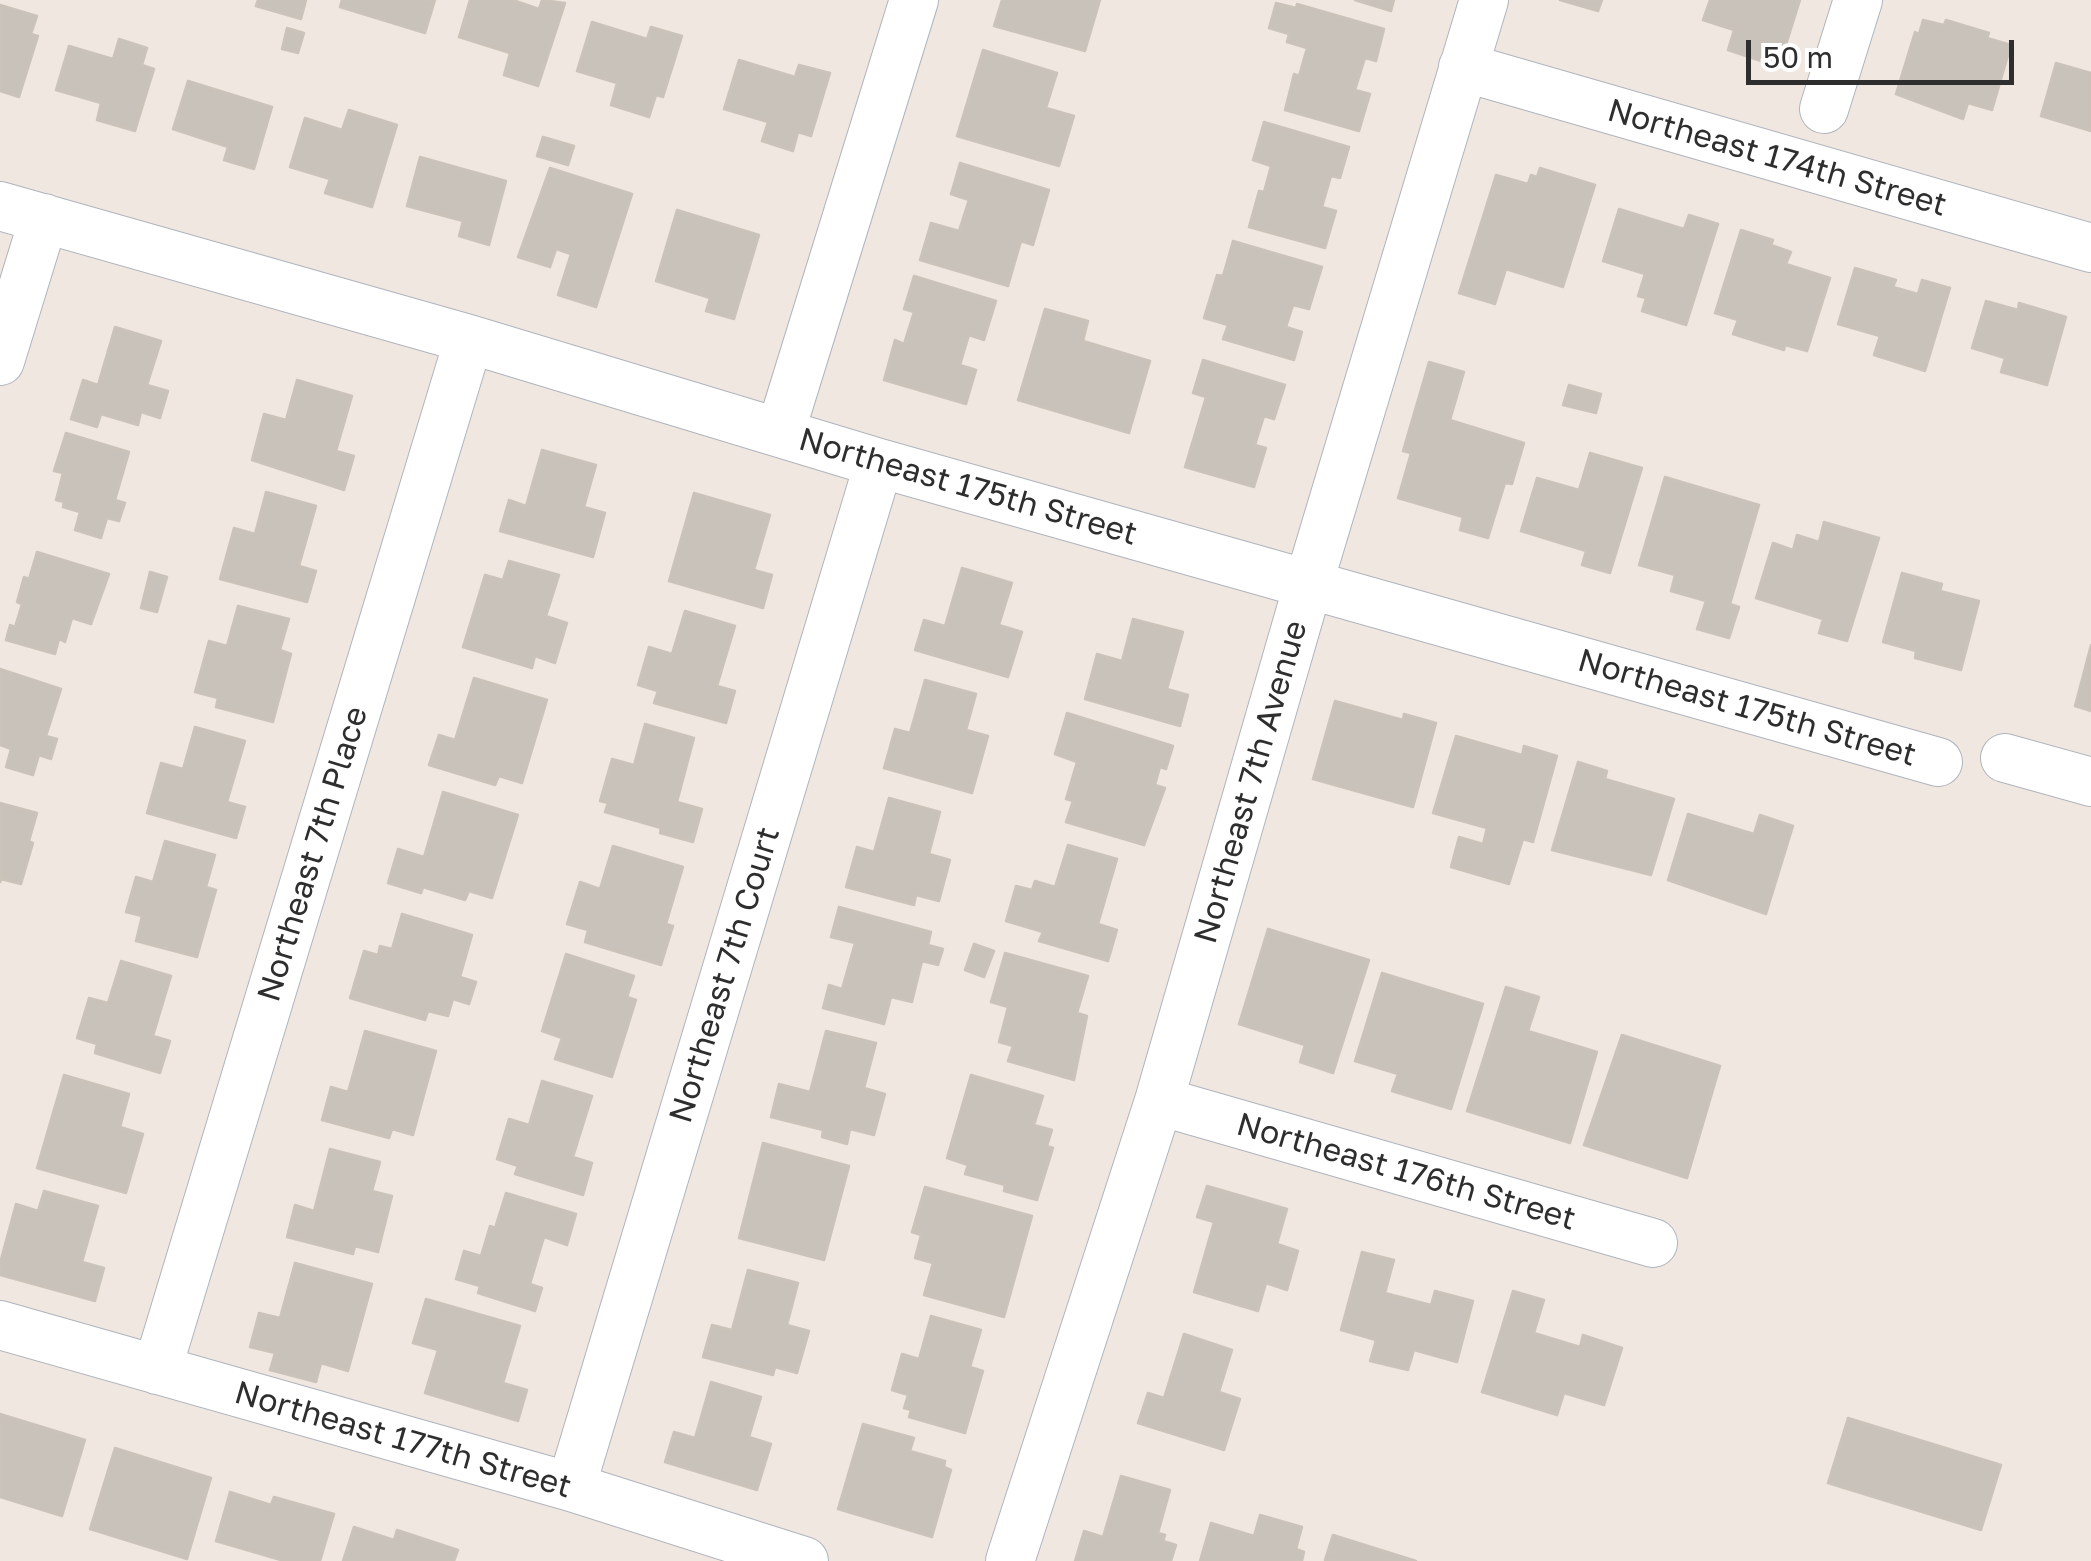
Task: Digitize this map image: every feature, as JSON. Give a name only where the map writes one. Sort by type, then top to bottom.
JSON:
[{"type":"street","name":"Northeast 7th Avenue","points":[[1010,1561],[1159,1101],[1309,582],[1484,0]]},
{"type":"street","points":[[1824,109],[1858,0]]},
{"type":"street","points":[[780,434],[902,3]]},
{"type":"street","name":"Northeast 174th Street","points":[[1463,67],[2091,248]]},
{"type":"street","points":[[0,361],[22,212]]},
{"type":"street","name":"Northeast 175th Street","points":[[22,212],[469,339],[879,463],[1938,762]]},
{"type":"street","name":"Northeast 7th Place","points":[[156,1370],[469,339]]},
{"type":"street","name":"Northeast 7th Court","points":[[571,1487],[879,463]]},
{"type":"street","points":[[2005,758],[2091,782]]},
{"type":"street","name":"Northeast 176th Street","points":[[1159,1101],[1654,1243]]},
{"type":"street","name":"Northeast 177th Street","points":[[0,1325],[571,1487],[804,1561]]},
{"type":"building","points":[[258,0],[306,0],[301,19],[256,6]]},
{"type":"building","points":[[342,0],[435,0],[425,33],[340,7]]},
{"type":"building","points":[[470,0],[513,0],[539,9],[542,0],[565,3],[538,86],[504,75],[510,53],[459,37]]},
{"type":"building","points":[[1002,0],[1100,0],[1085,51],[994,26]]},
{"type":"building","points":[[1355,0],[1394,0],[1391,11]]},
{"type":"building","points":[[1560,0],[1602,0],[1598,11]]},
{"type":"building","points":[[1710,0],[1800,0],[1779,67],[1728,50],[1734,30],[1703,20]]},
{"type":"building","points":[[1276,3],[1296,8],[1297,4],[1384,29],[1376,61],[1365,58],[1355,90],[1370,94],[1359,131],[1285,110],[1294,74],[1299,76],[1307,48],[1287,42],[1289,34],[1269,28]]},
{"type":"building","points":[[0,5],[37,16],[31,34],[38,36],[19,97],[0,91]]},
{"type":"building","points":[[1923,20],[1944,25],[1946,20],[1989,33],[1987,38],[2011,45],[1992,110],[1968,103],[1963,119],[1896,94],[1915,32],[1919,34]]},
{"type":"building","points":[[592,22],[647,39],[651,27],[682,36],[663,97],[656,95],[649,117],[611,105],[617,83],[577,71]]},
{"type":"building","points":[[287,28],[304,33],[298,53],[282,49]]},
{"type":"building","points":[[119,39],[147,48],[142,65],[154,69],[135,131],[97,120],[101,103],[56,90],[69,46],[113,59]]},
{"type":"building","points":[[983,50],[1057,73],[1046,108],[1074,116],[1059,166],[957,136]]},
{"type":"building","points":[[739,60],[795,77],[799,65],[830,73],[811,136],[798,132],[793,151],[762,141],[768,122],[724,109]]},
{"type":"building","points":[[2056,63],[2091,73],[2091,131],[2041,116]]},
{"type":"building","points":[[188,81],[272,107],[254,169],[224,160],[228,147],[173,129]]},
{"type":"building","points":[[349,110],[397,125],[372,207],[325,193],[330,179],[290,167],[305,118],[342,130]]},
{"type":"building","points":[[1264,122],[1349,147],[1340,178],[1331,176],[1322,207],[1336,211],[1325,248],[1249,227],[1271,166],[1253,160]]},
{"type":"building","points":[[543,137],[574,146],[568,165],[537,156]]},
{"type":"building","points":[[420,157],[506,181],[489,245],[459,236],[463,221],[407,206]]},
{"type":"building","points":[[960,163],[1049,190],[1033,245],[1021,241],[1008,286],[920,260],[931,223],[959,231],[969,200],[951,194]]},
{"type":"building","points":[[550,168],[632,194],[596,307],[558,295],[571,254],[556,249],[550,267],[518,257]]},
{"type":"building","points":[[1540,168],[1595,185],[1563,287],[1506,269],[1495,304],[1459,293],[1496,175],[1528,184]]},
{"type":"building","points":[[1619,209],[1684,229],[1689,215],[1718,224],[1686,325],[1642,311],[1646,298],[1638,296],[1645,274],[1603,261]]},
{"type":"building","points":[[677,210],[759,235],[734,319],[706,311],[710,298],[656,281]]},
{"type":"building","points":[[1741,230],[1773,240],[1771,245],[1791,252],[1786,264],[1830,278],[1807,351],[1785,345],[1784,350],[1733,334],[1738,320],[1715,313]]},
{"type":"building","points":[[1233,241],[1322,267],[1309,309],[1293,305],[1286,327],[1302,332],[1294,360],[1223,339],[1228,325],[1204,318]]},
{"type":"building","points":[[1855,268],[1896,280],[1893,287],[1918,294],[1922,280],[1950,288],[1925,371],[1874,355],[1880,336],[1838,324]]},
{"type":"building","points":[[914,276],[996,301],[984,340],[969,335],[960,365],[976,370],[966,404],[884,380],[895,340],[904,344],[914,312],[904,309]]},
{"type":"building","points":[[1986,301],[2018,310],[2019,303],[2066,317],[2047,385],[2001,372],[2005,358],[1972,348]]},
{"type":"building","points":[[1045,309],[1088,321],[1083,341],[1150,361],[1129,433],[1018,400]]},
{"type":"building","points":[[115,327],[161,341],[147,385],[168,391],[160,418],[141,412],[138,425],[101,414],[97,427],[71,419],[83,380],[98,385]]},
{"type":"building","points":[[1203,360],[1285,385],[1274,419],[1264,416],[1255,445],[1266,448],[1254,487],[1185,467],[1206,397],[1193,393]]},
{"type":"building","points":[[1429,362],[1464,372],[1450,420],[1524,443],[1512,484],[1505,483],[1488,538],[1460,530],[1463,517],[1398,498],[1411,453],[1403,451]]},
{"type":"building","points":[[297,380],[352,396],[336,451],[354,456],[344,490],[252,460],[264,414],[286,420]]},
{"type":"building","points":[[1569,385],[1601,394],[1596,413],[1563,405]]},
{"type":"building","points":[[66,433],[129,452],[115,500],[125,503],[119,521],[107,518],[101,538],[75,530],[80,512],[63,507],[64,502],[56,500],[63,473],[54,471]]},
{"type":"building","points":[[542,450],[596,465],[584,507],[605,513],[593,557],[500,531],[509,500],[526,506]]},
{"type":"building","points":[[1590,453],[1642,468],[1610,573],[1582,565],[1586,551],[1521,531],[1537,478],[1579,490]]},
{"type":"building","points":[[1665,477],[1759,505],[1730,604],[1739,607],[1729,638],[1697,629],[1706,601],[1671,591],[1675,575],[1639,565]]},
{"type":"building","points":[[266,492],[316,506],[299,566],[316,571],[307,602],[220,579],[234,528],[255,534]]},
{"type":"building","points":[[694,493],[770,515],[754,570],[772,575],[763,608],[669,581]]},
{"type":"building","points":[[1824,522],[1879,538],[1847,641],[1819,633],[1823,619],[1756,598],[1773,543],[1793,550],[1797,535],[1819,542]]},
{"type":"building","points":[[37,552],[109,574],[91,624],[72,618],[65,642],[59,639],[55,654],[6,640],[10,625],[15,627],[24,577],[29,579]]},
{"type":"building","points":[[509,561],[559,575],[546,616],[567,623],[555,663],[535,656],[532,668],[463,647],[485,575],[503,580]]},
{"type":"building","points":[[962,568],[1012,583],[999,625],[1022,632],[1008,677],[915,650],[924,620],[945,626]]},
{"type":"building","points":[[150,572],[167,577],[157,612],[141,608]]},
{"type":"building","points":[[1902,573],[1942,584],[1940,591],[1979,601],[1961,670],[1915,658],[1916,651],[1883,642]]},
{"type":"building","points":[[238,606],[289,619],[280,650],[291,654],[273,722],[216,707],[218,698],[195,692],[209,641],[227,646]]},
{"type":"building","points":[[685,611],[735,626],[717,686],[735,691],[726,723],[654,703],[658,691],[638,685],[649,647],[672,654]]},
{"type":"building","points":[[1133,619],[1183,632],[1167,689],[1188,695],[1180,726],[1085,699],[1097,654],[1122,661]]},
{"type":"building","points":[[2091,645],[2091,711],[2075,706]]},
{"type":"building","points":[[0,669],[61,689],[46,736],[57,739],[51,759],[39,755],[33,775],[6,767],[11,749],[0,745]]},
{"type":"building","points":[[474,678],[547,700],[522,783],[499,776],[495,785],[429,765],[439,735],[455,740]]},
{"type":"building","points":[[925,680],[976,694],[966,730],[988,736],[972,793],[884,768],[895,729],[910,733]]},
{"type":"building","points":[[1335,701],[1403,720],[1404,714],[1436,723],[1413,807],[1313,779]]},
{"type":"building","points":[[1067,713],[1173,746],[1166,769],[1160,767],[1155,785],[1165,788],[1144,845],[1066,822],[1073,801],[1066,799],[1077,762],[1055,754]]},
{"type":"building","points":[[645,724],[694,738],[677,802],[702,809],[693,842],[605,812],[608,803],[600,801],[612,759],[634,765]]},
{"type":"building","points":[[195,727],[245,741],[227,802],[245,807],[236,838],[147,813],[161,763],[183,769]]},
{"type":"building","points":[[1456,736],[1522,755],[1524,746],[1557,756],[1533,842],[1523,839],[1509,884],[1451,867],[1459,837],[1483,844],[1487,828],[1433,813]]},
{"type":"building","points":[[1578,762],[1607,771],[1605,779],[1674,799],[1651,875],[1552,850]]},
{"type":"building","points":[[443,792],[518,815],[492,898],[469,891],[465,900],[423,887],[421,893],[388,883],[398,849],[424,857]]},
{"type":"building","points":[[889,798],[940,812],[929,854],[950,860],[939,901],[916,895],[914,905],[846,887],[857,847],[874,852]]},
{"type":"building","points":[[0,803],[37,813],[21,884],[1,879],[0,882]]},
{"type":"building","points":[[1688,814],[1754,834],[1760,815],[1793,826],[1766,914],[1668,880]]},
{"type":"building","points":[[165,841],[215,855],[206,887],[216,890],[197,957],[136,941],[142,916],[126,912],[136,877],[153,882]]},
{"type":"building","points":[[1068,845],[1117,859],[1098,924],[1117,930],[1108,961],[1039,941],[1043,932],[1006,921],[1016,886],[1032,890],[1035,881],[1055,887]]},
{"type":"building","points":[[613,846],[683,867],[666,924],[673,926],[661,965],[585,942],[588,930],[567,924],[580,882],[600,889]]},
{"type":"building","points":[[839,907],[931,932],[928,945],[943,949],[938,965],[922,961],[912,1002],[891,997],[884,1024],[823,1008],[829,985],[842,989],[855,943],[831,937]]},
{"type":"building","points":[[402,914],[472,935],[460,977],[476,982],[469,1004],[453,999],[448,1016],[428,1011],[425,1020],[350,998],[364,951],[378,955],[380,946],[392,949]]},
{"type":"building","points":[[1268,929],[1369,960],[1333,1073],[1300,1062],[1305,1045],[1239,1024]]},
{"type":"building","points":[[974,944],[994,951],[984,977],[965,970]]},
{"type":"building","points":[[1005,953],[1088,976],[1077,1013],[1087,1016],[1074,1080],[1008,1061],[1013,1046],[999,1042],[1008,1007],[991,1002]]},
{"type":"building","points":[[566,954],[634,976],[627,997],[636,1000],[612,1077],[555,1059],[562,1038],[542,1031]]},
{"type":"building","points":[[121,961],[171,976],[153,1036],[170,1041],[160,1073],[95,1053],[97,1044],[77,1038],[89,998],[108,1003]]},
{"type":"building","points":[[1382,973],[1483,1004],[1451,1109],[1392,1091],[1398,1074],[1355,1061]]},
{"type":"building","points":[[1506,987],[1539,997],[1528,1031],[1597,1052],[1570,1143],[1467,1111]]},
{"type":"building","points":[[365,1031],[436,1051],[413,1135],[392,1129],[389,1138],[322,1120],[331,1087],[348,1092]]},
{"type":"building","points":[[826,1031],[876,1043],[864,1088],[885,1094],[874,1135],[850,1129],[847,1144],[822,1137],[823,1130],[771,1117],[779,1084],[810,1092]]},
{"type":"building","points":[[1622,1035],[1720,1066],[1687,1178],[1584,1145]]},
{"type":"building","points":[[64,1075],[129,1094],[120,1127],[143,1134],[126,1193],[37,1168]]},
{"type":"building","points":[[971,1075],[1043,1096],[1034,1125],[1052,1130],[1047,1146],[1053,1148],[1037,1200],[1004,1191],[1005,1185],[965,1174],[968,1165],[947,1158]]},
{"type":"building","points":[[542,1081],[592,1096],[573,1157],[592,1163],[583,1195],[515,1174],[518,1166],[497,1159],[509,1119],[529,1125]]},
{"type":"building","points":[[763,1143],[849,1166],[824,1260],[739,1238]]},
{"type":"building","points":[[330,1149],[380,1162],[372,1191],[392,1196],[378,1252],[355,1246],[353,1254],[287,1237],[295,1205],[314,1211]]},
{"type":"building","points":[[1207,1186],[1287,1209],[1277,1244],[1298,1251],[1287,1290],[1266,1283],[1258,1311],[1194,1292],[1214,1222],[1197,1217]]},
{"type":"building","points":[[925,1187],[1032,1216],[1004,1317],[924,1295],[933,1263],[915,1258],[921,1235],[912,1232]]},
{"type":"building","points":[[44,1191],[98,1206],[82,1262],[104,1268],[95,1301],[0,1275],[16,1204],[38,1211]]},
{"type":"building","points":[[506,1193],[576,1214],[567,1245],[544,1237],[530,1284],[542,1288],[535,1311],[478,1293],[480,1286],[456,1279],[464,1251],[481,1256]]},
{"type":"building","points":[[1362,1252],[1394,1260],[1385,1293],[1431,1305],[1435,1291],[1473,1301],[1457,1362],[1414,1350],[1408,1370],[1370,1361],[1376,1340],[1341,1330]]},
{"type":"building","points":[[295,1263],[372,1284],[348,1371],[321,1363],[316,1382],[270,1370],[275,1353],[250,1347],[259,1313],[280,1318]]},
{"type":"building","points":[[748,1270],[798,1283],[787,1325],[809,1331],[797,1373],[775,1367],[773,1375],[703,1357],[712,1325],[732,1330]]},
{"type":"building","points":[[1513,1291],[1544,1300],[1534,1333],[1580,1347],[1583,1335],[1622,1348],[1604,1405],[1564,1393],[1557,1415],[1482,1392]]},
{"type":"building","points":[[426,1299],[520,1326],[503,1383],[527,1390],[518,1421],[425,1393],[438,1350],[413,1343]]},
{"type":"building","points":[[931,1316],[981,1330],[970,1367],[983,1371],[965,1433],[909,1417],[911,1410],[904,1408],[908,1395],[892,1390],[902,1354],[919,1359]]},
{"type":"building","points":[[1184,1334],[1232,1350],[1219,1392],[1240,1399],[1224,1450],[1138,1423],[1148,1393],[1164,1398]]},
{"type":"building","points":[[711,1382],[761,1397],[749,1437],[771,1444],[757,1490],[665,1462],[674,1432],[695,1438]]},
{"type":"building","points":[[0,1414],[85,1440],[62,1516],[0,1497]]},
{"type":"building","points":[[1848,1418],[2001,1465],[1981,1530],[1828,1483]]},
{"type":"building","points":[[863,1424],[914,1438],[910,1451],[945,1461],[944,1467],[951,1470],[932,1537],[838,1509]]},
{"type":"building","points":[[115,1448],[211,1478],[187,1559],[90,1529]]},
{"type":"building","points":[[1121,1476],[1170,1490],[1158,1533],[1165,1535],[1163,1541],[1176,1545],[1171,1561],[1075,1561],[1084,1531],[1103,1537]]},
{"type":"building","points":[[230,1492],[271,1505],[274,1497],[334,1514],[320,1561],[284,1561],[216,1541]]},
{"type":"building","points":[[1260,1515],[1302,1527],[1296,1549],[1304,1552],[1302,1561],[1200,1561],[1211,1523],[1254,1536]]},
{"type":"building","points":[[354,1527],[394,1540],[397,1530],[458,1550],[454,1561],[343,1561]]},
{"type":"building","points":[[1333,1535],[1416,1561],[1325,1560]]}]
